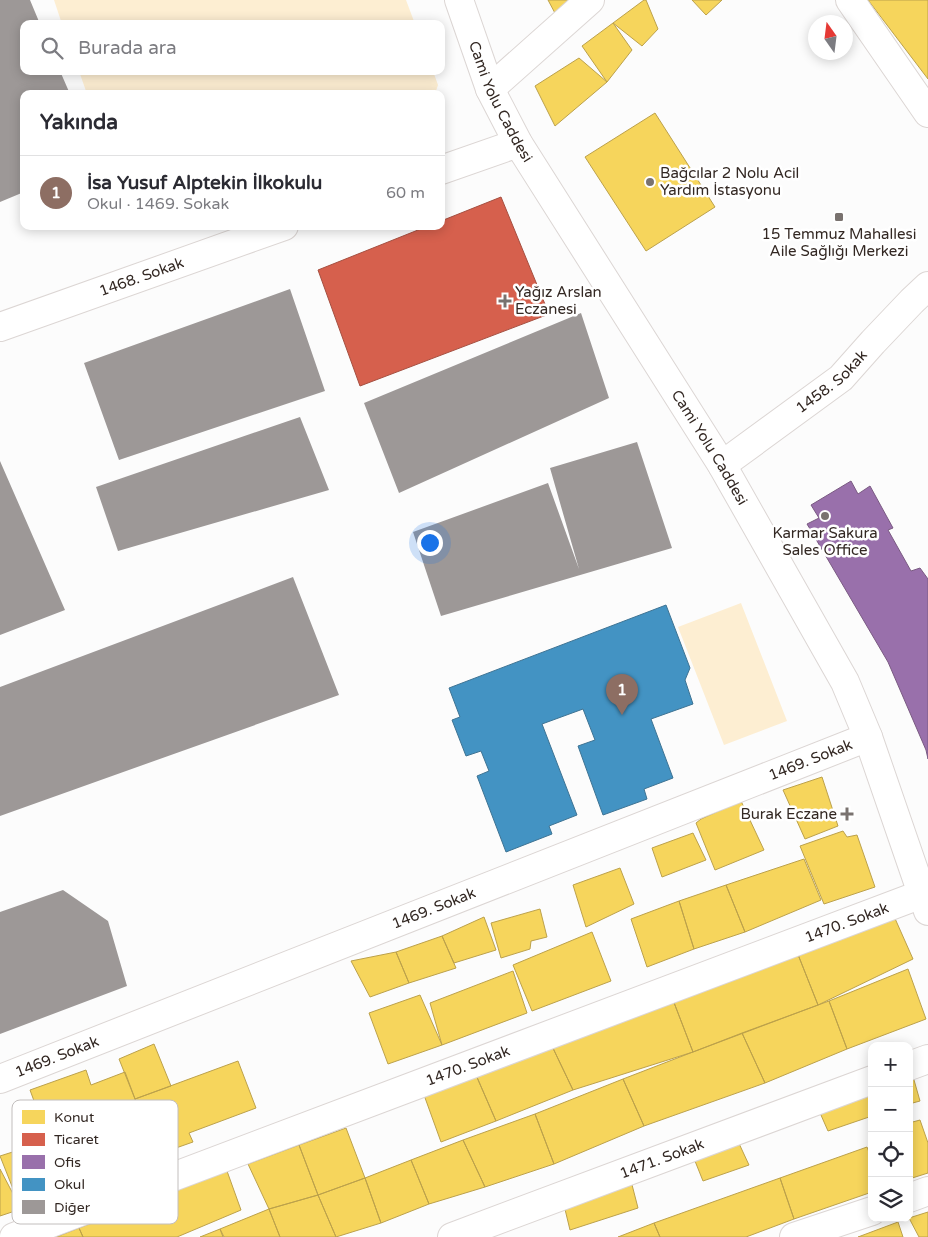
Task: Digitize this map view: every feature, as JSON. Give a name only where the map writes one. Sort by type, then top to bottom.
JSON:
[{"type":"street","name":"Cami Yolu Caddesi","points":[[459,0],[490,89],[518,142],[722,465],[845,682],[868,737],[925,902]]},
{"type":"street","points":[[490,89],[590,0]]},
{"type":"street","points":[[850,0],[928,112]]},
{"type":"street","points":[[445,169],[518,142]]},
{"type":"street","name":"1468. Sokak","points":[[0,327],[273,230]]},
{"type":"street","name":"1458. Sokak","points":[[722,465],[841,378],[928,286]]},
{"type":"street","name":"1469. Sokak","points":[[0,1079],[868,737]]},
{"type":"street","name":"1470. Sokak","points":[[178,1177],[925,902]]},
{"type":"street","points":[[913,1065],[928,1059]]},
{"type":"street","name":"1471. Sokak","points":[[452,1237],[868,1081]]},
{"type":"street","points":[[913,1197],[928,1192]]},
{"type":"street","points":[[794,1237],[868,1212]]},
{"type":"street","name":"1470. Sokak","points":[[14,1237],[49,1224]]},
{"type":"shaded area","points":[[54,0],[406,0],[414,20],[61,20]]},
{"type":"shaded area","points":[[80,75],[434,75],[438,85],[436,90],[86,90]]},
{"type":"shaded area","points":[[741,603],[787,721],[724,745],[678,627]]},
{"type":"building: Konut","points":[[548,0],[572,0],[556,15]]},
{"type":"building: Konut","points":[[646,0],[658,29],[642,46],[613,23]]},
{"type":"building: Konut","points":[[692,0],[722,0],[706,15]]},
{"type":"building: Konut","points":[[868,0],[928,0],[928,79]]},
{"type":"building: Konut","points":[[613,23],[632,50],[607,82],[582,46]]},
{"type":"building: Konut","points":[[579,58],[607,82],[555,126],[535,86]]},
{"type":"building: Konut","name":"Bağcılar 2 Nolu Acil Yardım İstasyonu","points":[[655,113],[715,207],[646,251],[585,157]]},
{"type":"building: Konut","points":[[822,777],[838,826],[805,839],[783,790]]},
{"type":"building: Konut","points":[[741,801],[764,850],[715,870],[696,823]]},
{"type":"building: Konut","points":[[843,831],[847,837],[857,835],[875,887],[824,904],[800,846]]},
{"type":"building: Konut","points":[[693,833],[706,860],[662,877],[652,848]]},
{"type":"building: Konut","points":[[804,859],[821,900],[745,932],[726,885]]},
{"type":"building: Konut","points":[[620,868],[634,904],[586,927],[573,885]]},
{"type":"building: Konut","points":[[726,885],[745,932],[694,949],[679,901]]},
{"type":"building: Konut","points":[[679,901],[694,949],[647,967],[631,919]]},
{"type":"building: Konut","points":[[540,909],[547,937],[531,941],[530,949],[501,958],[491,923]]},
{"type":"building: Konut","points":[[893,914],[913,959],[818,1005],[797,952]]},
{"type":"building: Konut","points":[[484,917],[496,950],[454,963],[442,936]]},
{"type":"building: Konut","points":[[592,932],[611,981],[532,1011],[513,965]]},
{"type":"building: Konut","points":[[442,936],[456,968],[409,983],[396,952]]},
{"type":"building: Konut","points":[[396,952],[409,983],[370,997],[351,961]]},
{"type":"building: Konut","points":[[797,952],[818,1005],[693,1052],[673,1000]]},
{"type":"building: Konut","points":[[908,969],[926,1019],[847,1049],[829,1001]]},
{"type":"building: Konut","points":[[513,971],[527,1013],[442,1045],[430,1003]]},
{"type":"building: Konut","points":[[420,995],[442,1045],[388,1064],[369,1013]]},
{"type":"building: Konut","points":[[673,1000],[693,1052],[573,1090],[551,1044]]},
{"type":"building: Konut","points":[[829,1001],[847,1049],[765,1083],[742,1033]]},
{"type":"building: Konut","points":[[742,1033],[765,1083],[644,1126],[623,1079]]},
{"type":"building: Konut","points":[[154,1044],[171,1086],[135,1099],[119,1059]]},
{"type":"building: Konut","points":[[551,1044],[573,1090],[496,1121],[476,1075]]},
{"type":"building: Konut","points":[[238,1061],[256,1108],[189,1133],[193,1142],[178,1147],[178,1100],[135,1099]]},
{"type":"building: Konut","points":[[86,1070],[91,1085],[125,1072],[135,1100],[34,1100],[30,1090]]},
{"type":"building: Konut","points":[[476,1075],[496,1121],[441,1142],[424,1095]]},
{"type":"building: Konut","points":[[913,1076],[920,1101],[913,1103]]},
{"type":"building: Konut","points":[[623,1079],[644,1126],[554,1164],[535,1114]]},
{"type":"building: Konut","points":[[868,1088],[868,1117],[828,1131],[817,1106]]},
{"type":"building: Konut","points":[[535,1114],[554,1164],[485,1187],[463,1140]]},
{"type":"building: Konut","points":[[920,1120],[928,1143],[928,1173],[913,1178],[913,1132],[913,1122]]},
{"type":"building: Konut","points":[[346,1128],[365,1178],[318,1195],[299,1145]]},
{"type":"building: Konut","points":[[736,1137],[749,1165],[703,1181],[691,1151]]},
{"type":"building: Konut","points":[[463,1140],[485,1187],[429,1204],[411,1160]]},
{"type":"building: Konut","points":[[299,1145],[318,1195],[269,1209],[248,1164]]},
{"type":"building: Konut","points":[[867,1147],[868,1150],[868,1193],[794,1219],[780,1178]]},
{"type":"building: Konut","points":[[12,1152],[12,1186],[0,1156]]},
{"type":"building: Konut","points":[[411,1160],[429,1204],[381,1223],[365,1178]]},
{"type":"building: Konut","points":[[0,1169],[12,1192],[12,1212],[0,1216]]},
{"type":"building: Konut","points":[[227,1171],[241,1210],[177,1237],[83,1237],[79,1228],[89,1224],[178,1224],[178,1190]]},
{"type":"building: Konut","points":[[630,1177],[638,1208],[570,1230],[563,1201]]},
{"type":"building: Konut","points":[[365,1178],[381,1223],[336,1237],[318,1195]]},
{"type":"building: Konut","points":[[780,1178],[794,1219],[746,1237],[660,1237],[654,1223]]},
{"type":"building: Konut","points":[[318,1195],[336,1237],[280,1237],[269,1209]]},
{"type":"building: Konut","points":[[269,1209],[280,1237],[224,1237],[220,1229]]},
{"type":"building: Konut","points":[[928,1212],[928,1237],[919,1237],[911,1222],[913,1222],[913,1217]]},
{"type":"building: Konut","points":[[898,1222],[903,1237],[858,1237]]},
{"type":"building: Konut","points":[[654,1223],[660,1237],[618,1237]]},
{"type":"building: Konut","points":[[79,1228],[83,1237],[56,1237]]},
{"type":"building: Konut","points":[[220,1229],[223,1237],[200,1237]]},
{"type":"building: Ticaret","points":[[501,197],[549,314],[360,386],[318,270],[418,230],[445,230],[445,219]]},
{"type":"building: Ofis","points":[[851,481],[858,494],[870,486],[893,528],[888,530],[911,571],[920,568],[928,579],[928,759],[926,750],[888,662],[807,524],[819,518],[811,505]]},
{"type":"building: Okul","points":[[666,605],[690,668],[685,680],[693,704],[651,719],[673,778],[644,789],[647,799],[603,815],[578,746],[595,740],[583,709],[542,724],[577,815],[549,826],[552,834],[506,852],[477,776],[489,771],[481,751],[466,756],[452,720],[460,717],[449,688]]},
{"type":"building: Diğer","points":[[0,0],[30,0],[38,20],[20,20],[20,75],[62,75],[68,90],[20,90],[20,194],[0,202]]},
{"type":"building: Diğer","points":[[290,289],[325,391],[119,460],[84,363]]},
{"type":"building: Diğer","points":[[581,313],[609,398],[399,493],[364,403]]},
{"type":"building: Diğer","points":[[300,417],[329,490],[118,551],[96,487]]},
{"type":"building: Diğer","points":[[637,442],[672,548],[441,616],[413,532],[548,483],[579,569],[550,468]]},
{"type":"building: Diğer","points":[[0,461],[65,610],[0,635]]},
{"type":"building: Diğer","points":[[293,577],[339,695],[0,816],[0,687]]},
{"type":"building: Diğer","points":[[63,890],[108,921],[127,986],[0,1034],[0,912]]},
{"type":"place","name":"Bağcılar 2 Nolu Acil Yardım İstasyonu","points":[[650,182]]},
{"type":"place","name":"15 Temmuz Mahallesi Aile Sağlığı Merkezi","points":[[839,217]]},
{"type":"place","name":"Yağız Arslan Eczanesi","points":[[505,301]]},
{"type":"place","name":"Karmar Sakura Sales Office","points":[[825,516]]},
{"type":"place","name":"İsa Yusuf Alptekin İlkokulu","points":[[622,715]]},
{"type":"place","name":"Burak Eczane","points":[[847,814]]}]
